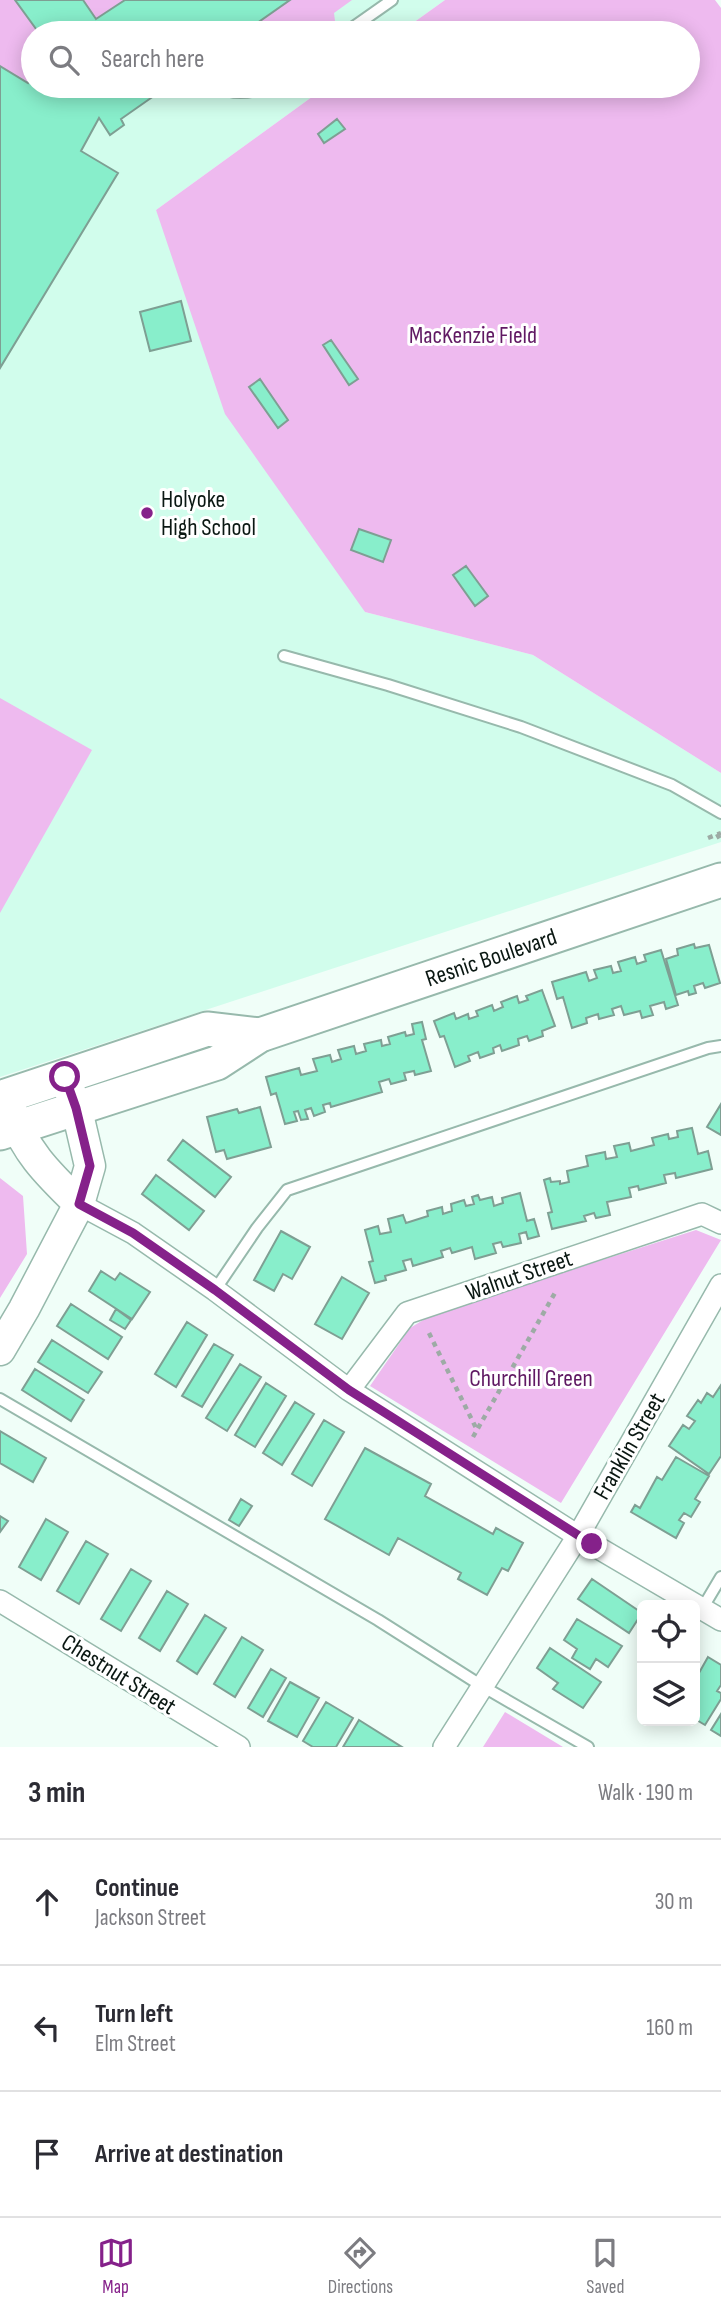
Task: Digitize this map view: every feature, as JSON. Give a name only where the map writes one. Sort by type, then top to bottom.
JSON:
[{"type":"main road","name":"Resnic Boulevard","points":[[8,1130],[217,1063],[260,1035],[721,880]]},
{"type":"main road","name":"Resnic Boulevard","points":[[4,1097],[207,1029],[260,1035]]},
{"type":"street","points":[[0,1350],[79,1204],[90,1166],[76,1108],[65,1077]]},
{"type":"street","points":[[4,1097],[8,1130],[79,1204],[133,1233],[215,1290],[349,1390],[578,1536],[721,1620]]},
{"type":"street","name":"Walnut Street","points":[[349,1390],[407,1313],[702,1214],[721,1223]]},
{"type":"street","name":"Franklin Street","points":[[444,1747],[578,1536],[721,1285]]},
{"type":"street","name":"Chestnut Street","points":[[0,1601],[239,1747]]},
{"type":"lane","points":[[362,21],[392,0]]},
{"type":"lane","points":[[284,656],[521,727],[672,785],[721,813]]},
{"type":"lane","points":[[215,1290],[257,1228],[288,1190],[708,1048],[721,1046]]},
{"type":"lane","points":[[0,1399],[378,1620],[482,1686],[588,1747]]},
{"type":"lane","points":[[702,1609],[721,1577]]},
{"type":"path","points":[[708,838],[719,834],[721,841]]},
{"type":"path","points":[[473,1437],[556,1291]]},
{"type":"path","points":[[429,1332],[477,1430]]},
{"type":"shaded area","name":"Holyoke High School","points":[[0,0],[445,0],[416,21],[21,21],[21,98],[310,98],[156,210],[365,612],[533,655],[721,773],[721,842],[0,1077]]},
{"type":"green space","points":[[0,0],[15,0],[30,21],[21,21],[21,79],[0,66]]},
{"type":"green space","points":[[83,0],[125,0],[96,19]]},
{"type":"green space","points":[[290,0],[352,0],[334,13],[335,21],[260,21]]},
{"type":"green space","name":"MacKenzie Field","points":[[445,0],[715,0],[721,8],[721,773],[533,655],[365,612],[225,414],[156,210],[310,98],[700,98],[700,21],[416,21]]},
{"type":"green space","points":[[0,698],[92,750],[0,913]]},
{"type":"green space","points":[[0,1178],[23,1196],[27,1254],[0,1298]]},
{"type":"green space","name":"Churchill Green","points":[[696,1230],[721,1240],[561,1503],[370,1386],[410,1328],[433,1314]]},
{"type":"green space","points":[[505,1712],[563,1747],[483,1747]]},
{"type":"building","points":[[15,0],[83,0],[96,19],[125,0],[290,0],[260,21],[30,21]]},
{"type":"building","points":[[0,66],[21,79],[21,98],[151,98],[121,119],[124,125],[110,135],[99,118],[81,151],[118,173],[0,368]]},
{"type":"building","points":[[337,119],[345,129],[324,143],[318,134]]},
{"type":"building","points":[[181,301],[191,341],[150,351],[140,312]]},
{"type":"building","points":[[331,340],[358,379],[349,385],[323,345]]},
{"type":"building","points":[[260,379],[288,420],[278,428],[249,387]]},
{"type":"building","points":[[359,529],[391,540],[383,562],[351,550]]},
{"type":"building","points":[[466,566],[488,596],[475,606],[453,575]]},
{"type":"building","points":[[694,944],[695,948],[709,945],[720,983],[705,988],[703,983],[694,986],[696,993],[689,995],[688,991],[676,995],[666,959],[678,955],[677,949]]},
{"type":"building","points":[[661,950],[678,1005],[666,1009],[664,1002],[650,1006],[653,1015],[642,1018],[640,1011],[624,1015],[621,1006],[612,1009],[614,1015],[599,1019],[598,1014],[586,1018],[587,1023],[572,1028],[563,997],[557,999],[552,982],[586,972],[589,981],[597,978],[594,970],[611,966],[613,973],[621,971],[618,962],[635,957],[637,964],[646,961],[644,955]]},
{"type":"building","points":[[542,990],[555,1026],[542,1031],[543,1036],[529,1041],[527,1036],[518,1039],[519,1045],[502,1051],[500,1045],[493,1048],[494,1053],[480,1058],[478,1052],[468,1056],[470,1061],[455,1067],[444,1036],[440,1037],[434,1021],[454,1013],[456,1019],[468,1014],[469,1019],[478,1016],[476,1011],[492,1005],[494,1011],[503,1007],[501,1002],[517,996],[519,1003],[528,1000],[526,996]]},
{"type":"building","points":[[422,1022],[426,1039],[422,1040],[431,1071],[415,1075],[414,1071],[404,1073],[406,1080],[391,1084],[389,1079],[379,1082],[382,1092],[331,1107],[330,1103],[323,1105],[325,1112],[314,1116],[311,1108],[305,1110],[308,1119],[301,1120],[298,1111],[294,1112],[297,1121],[285,1124],[276,1093],[271,1095],[266,1077],[299,1068],[301,1075],[317,1071],[313,1059],[330,1055],[332,1062],[341,1059],[338,1050],[354,1046],[356,1054],[366,1051],[364,1044],[381,1040],[382,1046],[390,1044],[388,1037],[405,1032],[406,1036],[414,1034],[412,1024]]},
{"type":"building","points":[[721,1104],[721,1135],[707,1127]]},
{"type":"building","points":[[260,1107],[271,1147],[227,1159],[224,1150],[216,1152],[207,1117],[237,1109],[239,1113]]},
{"type":"building","points":[[692,1128],[698,1154],[708,1151],[712,1169],[676,1178],[675,1173],[664,1175],[666,1183],[639,1190],[638,1186],[629,1188],[631,1197],[607,1202],[610,1215],[596,1218],[594,1213],[584,1216],[586,1221],[552,1229],[548,1213],[552,1212],[544,1180],[550,1178],[551,1182],[560,1181],[560,1184],[569,1182],[567,1171],[588,1166],[586,1156],[605,1152],[606,1159],[617,1157],[614,1146],[629,1143],[631,1151],[654,1145],[652,1138],[668,1134],[669,1139],[678,1137],[677,1131]]},
{"type":"building","points":[[183,1140],[231,1177],[215,1197],[168,1160]]},
{"type":"building","points":[[156,1175],[204,1211],[189,1230],[142,1194]]},
{"type":"building","points":[[520,1193],[527,1221],[534,1219],[539,1236],[528,1239],[526,1232],[519,1234],[521,1243],[503,1247],[501,1242],[493,1244],[496,1253],[475,1259],[472,1247],[452,1253],[450,1248],[441,1251],[443,1257],[413,1266],[411,1259],[403,1261],[406,1270],[385,1276],[386,1280],[375,1283],[369,1262],[373,1261],[365,1230],[378,1226],[380,1234],[391,1232],[388,1219],[403,1215],[406,1223],[428,1216],[427,1211],[442,1207],[443,1214],[452,1211],[451,1204],[464,1200],[466,1206],[474,1204],[472,1197],[478,1195],[480,1200],[492,1197],[494,1206],[503,1203],[502,1198]]},
{"type":"building","points":[[281,1231],[310,1247],[292,1279],[283,1274],[274,1291],[254,1280]]},
{"type":"building","points":[[101,1271],[115,1280],[120,1273],[150,1292],[132,1319],[89,1291]]},
{"type":"building","points":[[342,1277],[369,1293],[342,1339],[315,1324]]},
{"type":"building","points":[[71,1304],[122,1337],[108,1359],[57,1326]]},
{"type":"building","points":[[116,1309],[131,1320],[125,1329],[110,1320]]},
{"type":"building","points":[[187,1322],[207,1335],[176,1387],[155,1374]]},
{"type":"building","points":[[52,1340],[102,1372],[88,1393],[38,1362]]},
{"type":"building","points":[[214,1344],[233,1355],[202,1407],[182,1396]]},
{"type":"building","points":[[240,1364],[261,1377],[227,1431],[206,1418]]},
{"type":"building","points":[[35,1369],[84,1400],[71,1421],[22,1390]]},
{"type":"building","points":[[266,1383],[286,1396],[255,1447],[235,1435]]},
{"type":"building","points":[[721,1385],[721,1456],[709,1474],[669,1446],[683,1425],[689,1429],[695,1421],[687,1416],[698,1400],[701,1403],[707,1393],[713,1397]]},
{"type":"building","points":[[295,1402],[314,1414],[282,1465],[263,1453]]},
{"type":"building","points":[[324,1420],[344,1432],[312,1486],[292,1474]]},
{"type":"building","points":[[0,1431],[46,1458],[33,1482],[0,1463]]},
{"type":"building","points":[[365,1448],[431,1484],[425,1496],[493,1534],[496,1528],[523,1543],[508,1571],[502,1568],[487,1595],[458,1579],[461,1573],[398,1538],[389,1555],[325,1519]]},
{"type":"building","points":[[676,1457],[709,1476],[695,1499],[700,1502],[691,1517],[684,1513],[679,1520],[684,1523],[676,1538],[631,1512],[635,1505],[640,1508],[657,1477],[662,1480]]},
{"type":"building","points":[[241,1499],[252,1506],[239,1526],[229,1520]]},
{"type":"building","points":[[0,1516],[8,1521],[0,1532]]},
{"type":"building","points":[[46,1519],[68,1532],[41,1580],[19,1567]]},
{"type":"building","points":[[86,1541],[108,1554],[79,1604],[57,1591]]},
{"type":"building","points":[[131,1569],[151,1581],[121,1631],[101,1619]]},
{"type":"building","points":[[592,1579],[637,1610],[637,1621],[629,1633],[578,1599]]},
{"type":"building","points":[[167,1591],[188,1604],[160,1651],[139,1638]]},
{"type":"building","points":[[205,1615],[226,1628],[197,1674],[177,1661]]},
{"type":"building","points":[[577,1619],[622,1646],[608,1667],[596,1659],[590,1669],[572,1658],[577,1649],[564,1640]]},
{"type":"building","points":[[242,1637],[263,1650],[235,1697],[214,1684]]},
{"type":"building","points":[[550,1648],[601,1682],[583,1708],[553,1689],[558,1683],[537,1668]]},
{"type":"building","points":[[708,1657],[721,1665],[721,1685],[717,1691],[721,1693],[721,1699],[705,1725],[700,1722],[700,1671]]},
{"type":"building","points":[[271,1669],[286,1678],[263,1717],[248,1708]]},
{"type":"building","points":[[290,1682],[319,1698],[297,1737],[268,1721]]},
{"type":"building","points":[[326,1702],[353,1718],[336,1747],[313,1747],[303,1741]]},
{"type":"building","points":[[721,1714],[721,1736],[711,1730]]},
{"type":"building","points":[[359,1720],[402,1747],[343,1747]]},
{"type":"place","name":"Holyoke High School","points":[[147,513]]},
{"type":"route","points":[[65,1077],[80,1122],[90,1166],[79,1204],[133,1233],[215,1290],[349,1390],[592,1544]]}]
